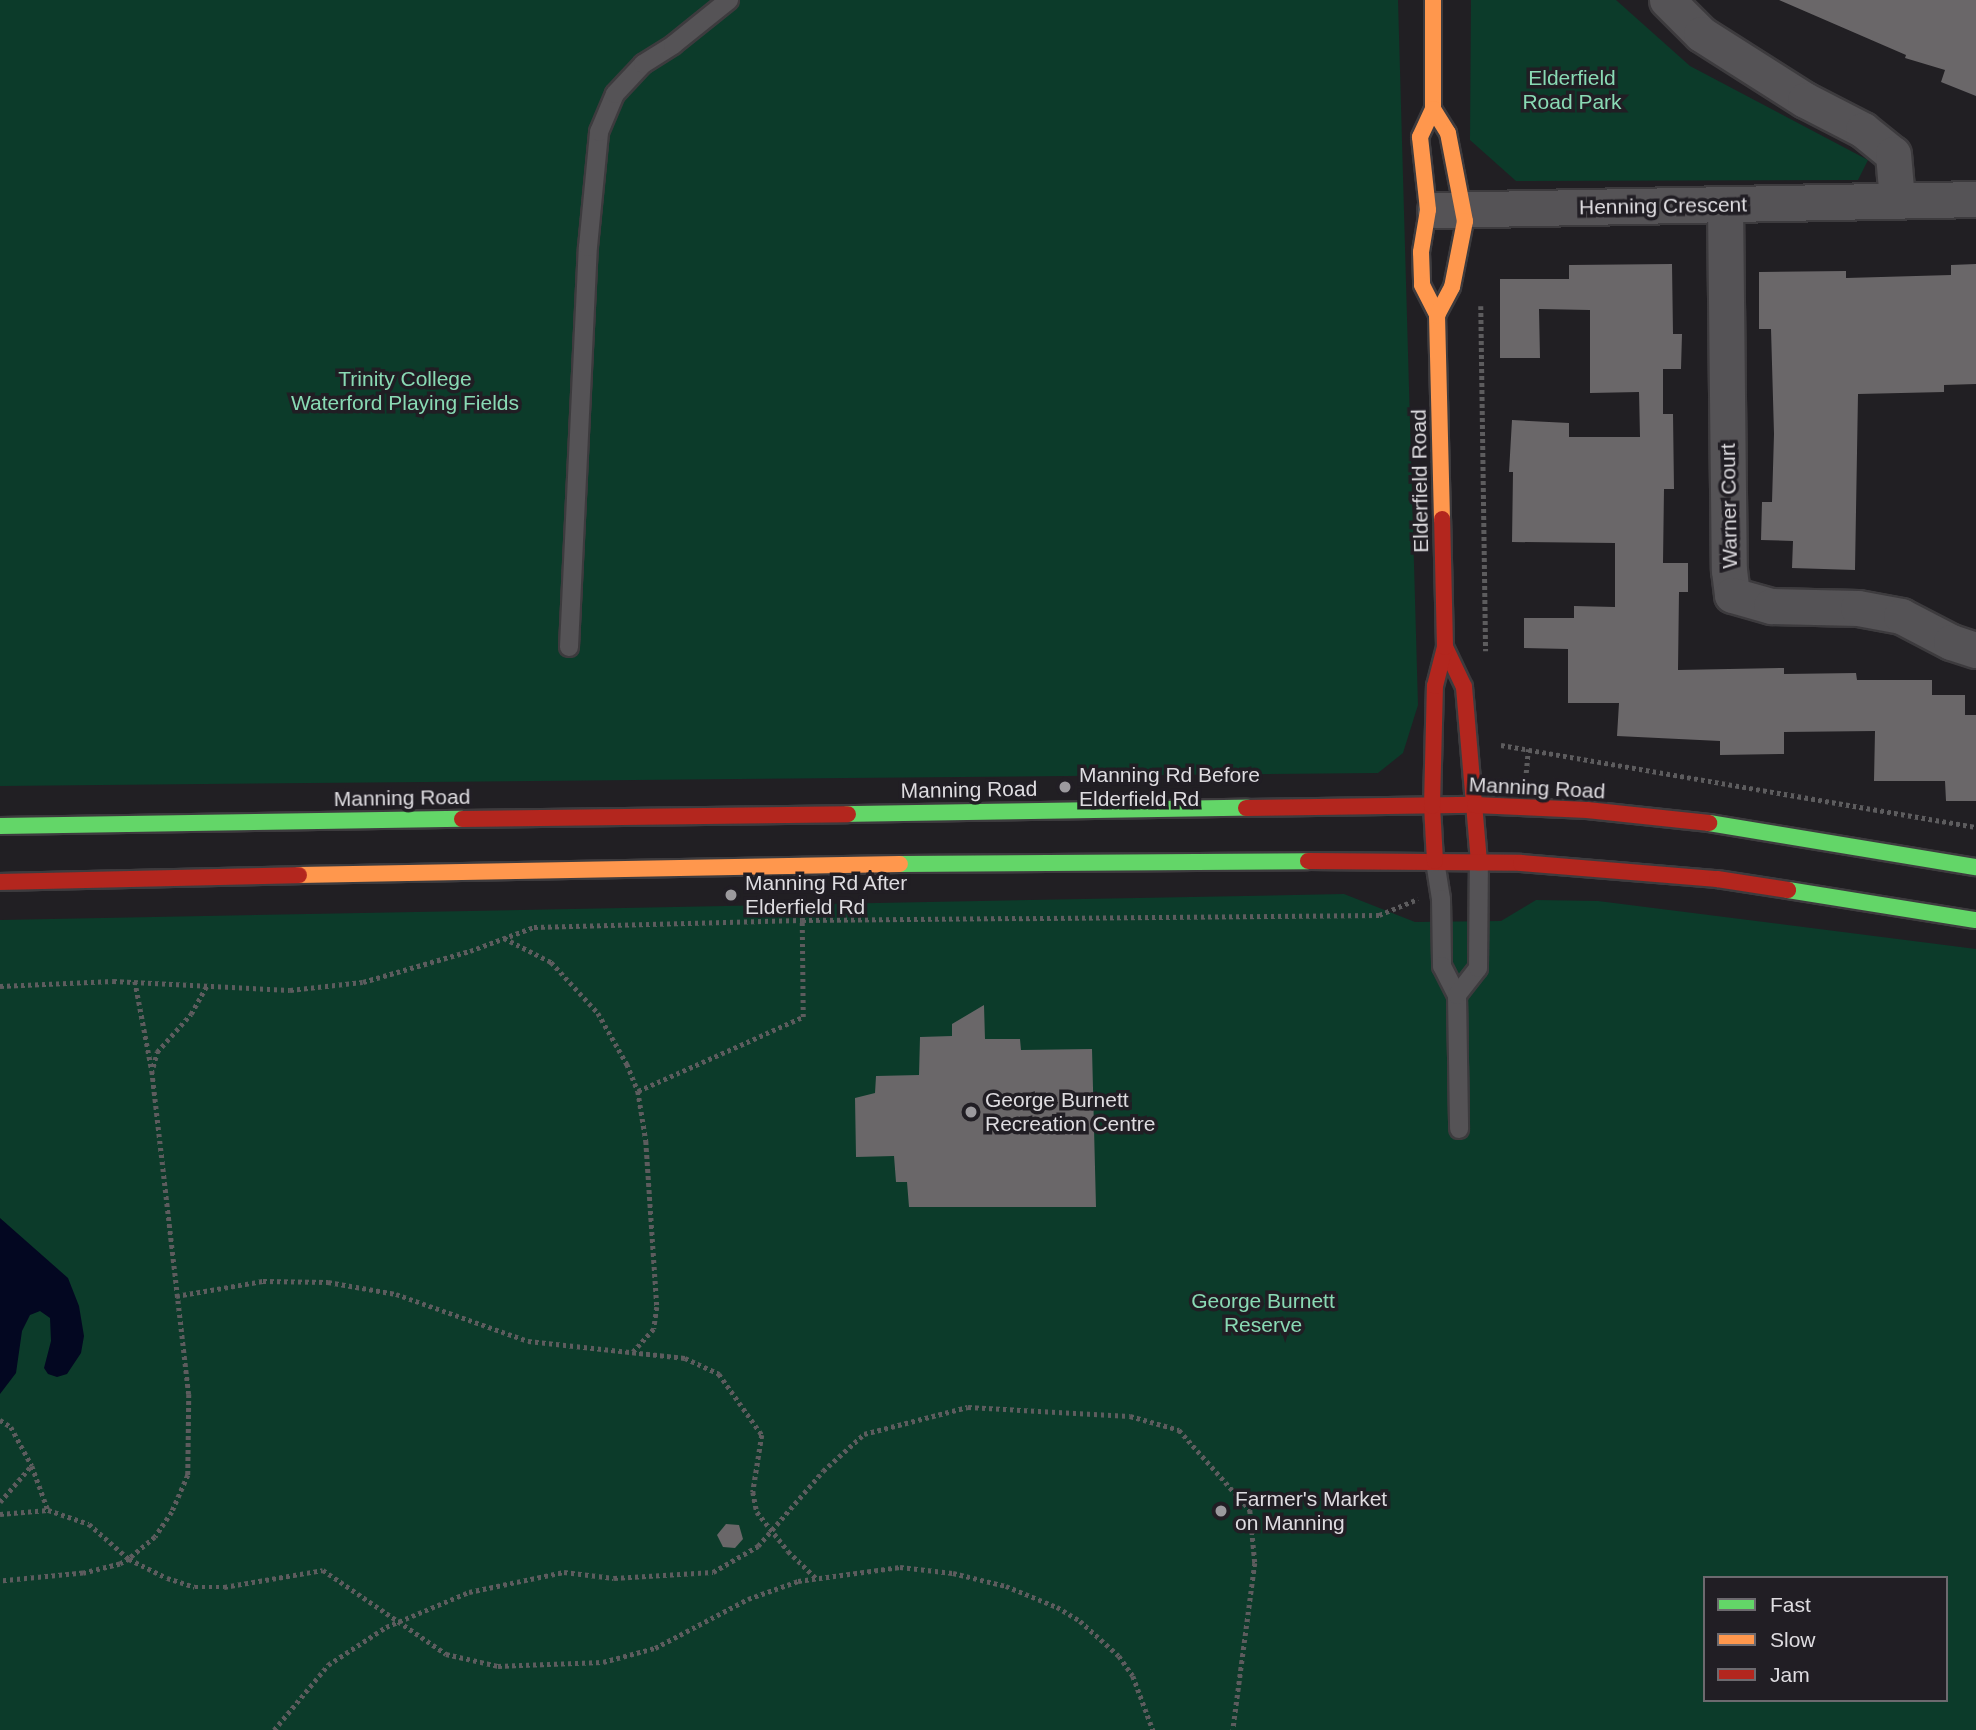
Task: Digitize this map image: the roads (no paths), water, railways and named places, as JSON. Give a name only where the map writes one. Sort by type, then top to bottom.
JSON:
[{"type":"main road","name":"Elderfield Road","points":[[1433,0],[1433,109],[1420,137],[1428,211],[1421,252],[1422,285],[1437,314],[1445,647],[1436,686],[1432,806],[1435,862]]},
{"type":"main road","name":"Elderfield Road","points":[[1433,109],[1448,134],[1465,221],[1452,287],[1437,314]]},
{"type":"main road","name":"Elderfield Road","points":[[1445,647],[1464,687],[1479,862]]},
{"type":"main road","name":"Manning Road","points":[[0,826],[1475,805],[1587,810],[1713,823],[1976,867]]},
{"type":"main road","points":[[0,882],[725,865],[1479,862],[1717,879],[1976,920]]},
{"type":"street","points":[[1667,0],[1701,34],[1805,100],[1863,130],[1893,154],[1898,200]]},
{"type":"street","name":"Henning Crescent","points":[[1428,211],[1976,199]]},
{"type":"street","name":"Warner Court","points":[[1725,204],[1729,570],[1732,595],[1771,606],[1858,608],[1901,616],[1951,642],[1976,650]]},
{"type":"lane","points":[[569,648],[588,247],[598,132],[615,94],[636,71],[729,0]]},
{"type":"lane","points":[[1435,862],[1441,899],[1442,966],[1457,995],[1459,1129]]},
{"type":"lane","points":[[1457,995],[1478,968],[1479,862]]},
{"type":"water","points":[[0,1218],[68,1278],[79,1306],[84,1336],[81,1353],[67,1374],[57,1377],[48,1374],[44,1368],[51,1341],[50,1318],[40,1311],[30,1315],[22,1331],[16,1373],[0,1394]]},
{"type":"place","name":"Manning Rd Before Elderfield Rd","points":[[1065,787]]},
{"type":"place","name":"Manning Rd After Elderfield Rd","points":[[731,895]]},
{"type":"place","name":"George Burnett Recreation Centre","points":[[971,1112]]},
{"type":"place","name":"Farmer's Market on Manning","points":[[1221,1511]]},
{"type":"park label","name":"Elderfield Road Park","points":[[1572,90]]},
{"type":"park label","name":"Trinity College Waterford Playing Fields","points":[[405,391]]},
{"type":"park label","name":"George Burnett Reserve","points":[[1263,1313]]}]
